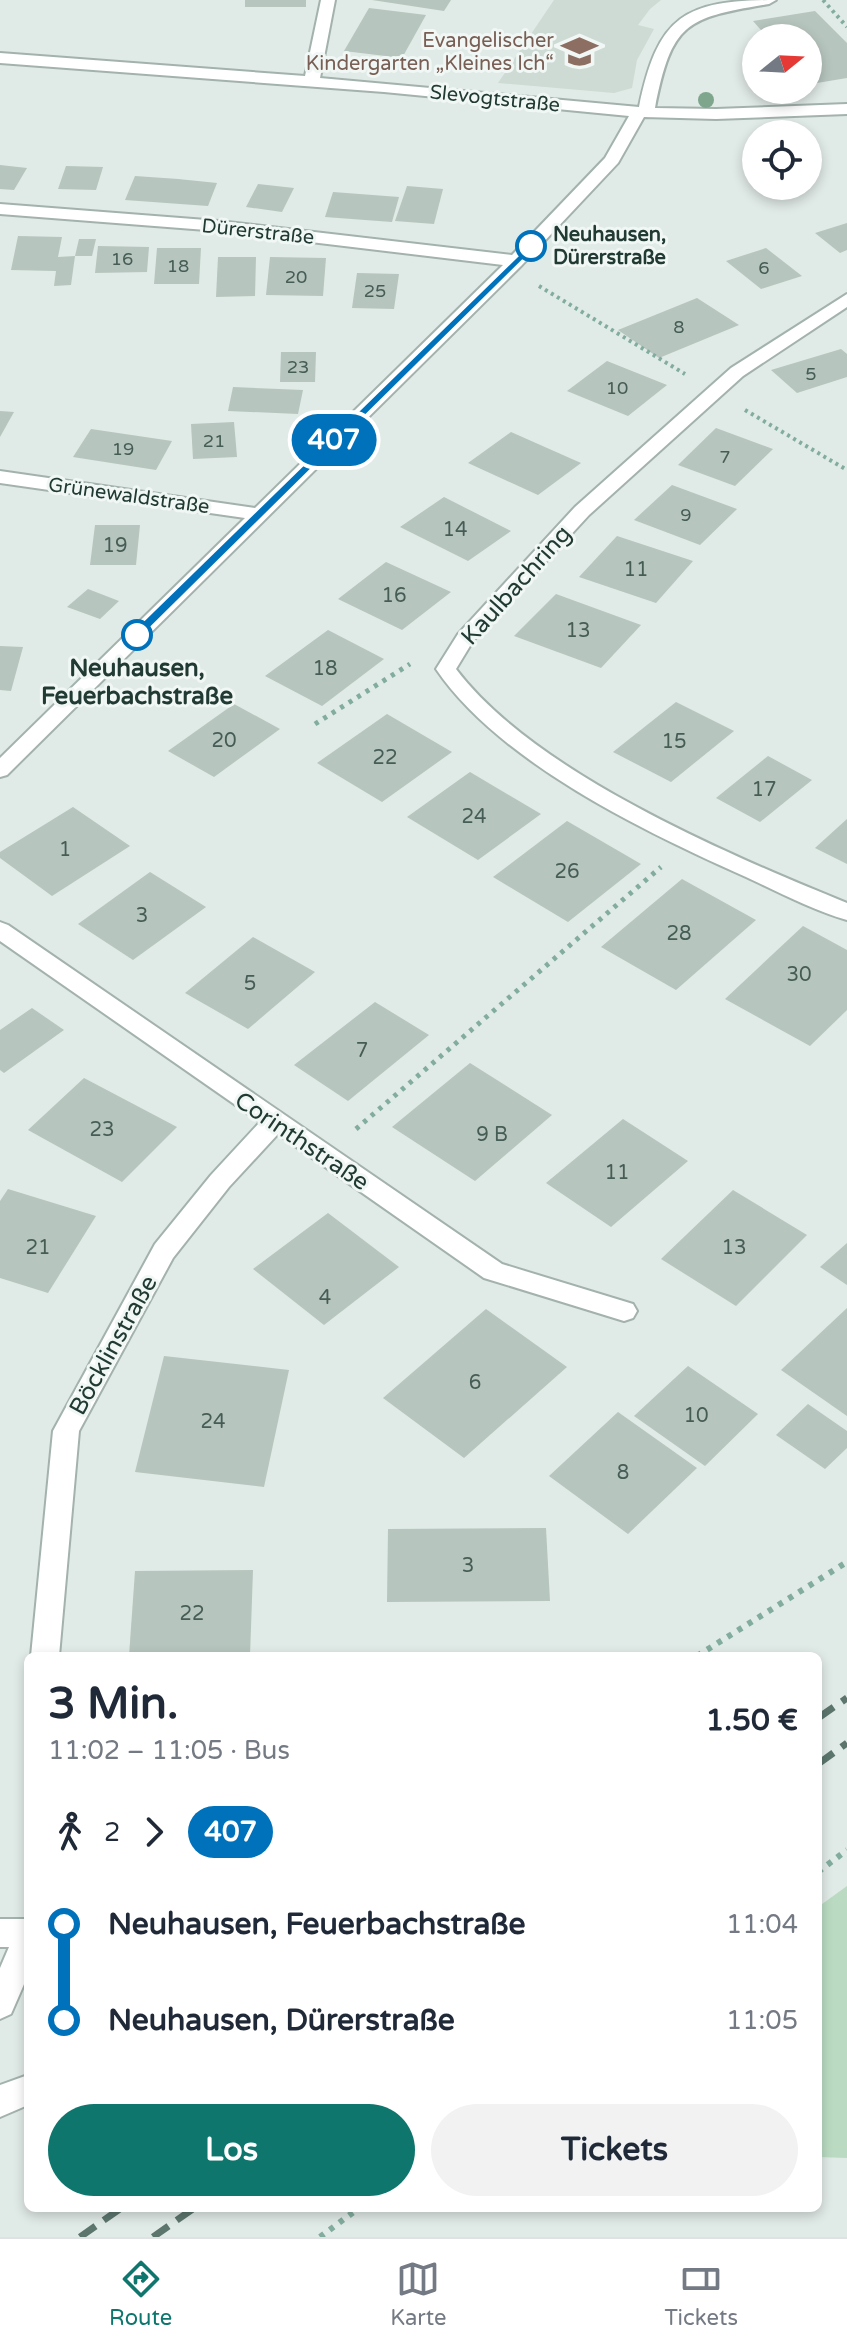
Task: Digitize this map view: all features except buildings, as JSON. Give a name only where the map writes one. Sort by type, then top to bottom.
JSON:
[{"type":"street","points":[[312,81],[328,0]]},
{"type":"street","points":[[0,770],[512,264],[612,160],[642,112],[656,60],[673,30],[682,22],[711,10],[769,0]]},
{"type":"street","name":"Slevogtstraße","points":[[0,58],[312,81],[642,112],[716,114],[847,109]]},
{"type":"street","name":"Dürerstraße","points":[[0,209],[219,226],[512,264]]},
{"type":"street","name":"Kaulbachring","points":[[847,299],[737,372],[582,511],[465,638],[446,669],[464,695],[502,731],[617,805],[689,843],[847,912]]},
{"type":"street","name":"Grünewaldstraße","points":[[0,477],[259,514]]},
{"type":"street","name":"Corinthstraße","points":[[0,930],[274,1123],[493,1271],[624,1311]]},
{"type":"street","name":"Böcklinstraße","points":[[45,1652],[66,1431],[164,1251],[220,1181],[274,1123]]},
{"type":"street","points":[[0,1933],[24,1936]]},
{"type":"street","points":[[0,2004],[24,1946]]},
{"type":"street","points":[[0,2101],[24,2092]]},
{"type":"path","points":[[823,0],[847,27]]},
{"type":"path","points":[[512,264],[847,470]]},
{"type":"path","points":[[315,724],[409,664],[451,662]]},
{"type":"path","points":[[325,1156],[689,843]]},
{"type":"path","points":[[703,1652],[847,1562]]},
{"type":"path","points":[[822,1869],[847,1850]]},
{"type":"path","points":[[320,2237],[354,2212]]},
{"type":"shaded area","name":"Evangelischer Kindergarten „Kleines Ich“","points":[[554,0],[661,0],[638,25],[654,29],[637,60],[632,88],[614,93],[498,83]]},
{"type":"green space","points":[[847,1886],[847,2158],[822,2157],[822,1904]]},
{"type":"railway","points":[[822,1715],[847,1698]]},
{"type":"railway","points":[[822,1761],[847,1743]]},
{"type":"railway","points":[[80,2237],[115,2212]]},
{"type":"railway","points":[[153,2237],[188,2212]]},
{"type":"bus line","name":"407","points":[[137,635],[531,246]]},
{"type":"place","name":"Evangelischer Kindergarten „Kleines Ich“","points":[[580,52]]},
{"type":"place","name":"Neuhausen, Dürerstraße","points":[[531,246]]},
{"type":"place","name":"Neuhausen, Feuerbachstraße","points":[[137,635]]}]
